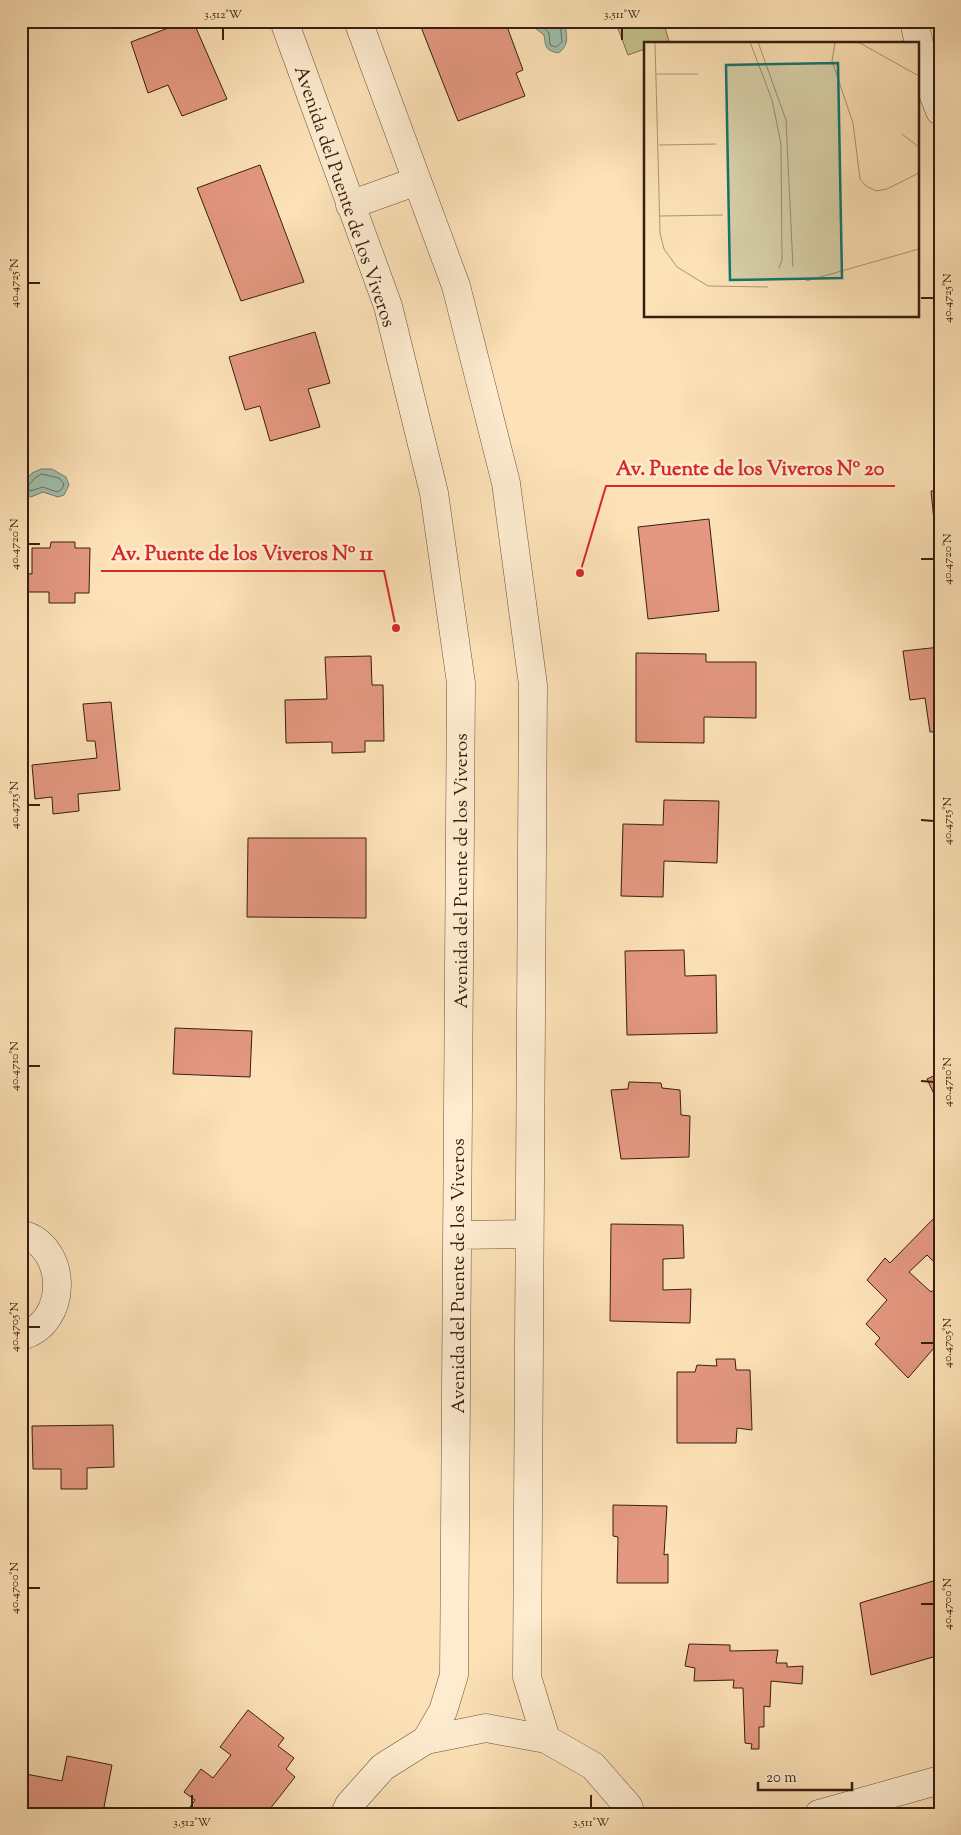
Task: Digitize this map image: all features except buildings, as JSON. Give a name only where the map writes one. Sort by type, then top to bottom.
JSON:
[{"type":"street","name":"Avenida del Puente de los Viveros","points":[[284,21],[388,306],[434,493],[461,683],[454,1675],[443,1711],[426,1740]]},
{"type":"street","points":[[358,21],[456,286],[506,483],[533,685],[527,1677],[546,1739]]},
{"type":"street","points":[[914,21],[926,76],[940,111]]},
{"type":"street","points":[[350,205],[417,181]]},
{"type":"street","points":[[21,1234],[41,1245],[52,1259],[58,1276],[58,1294],[52,1311],[41,1325],[21,1336]]},
{"type":"street","points":[[457,1235],[529,1234]]},
{"type":"street","points":[[345,1814],[349,1805],[382,1767],[426,1740],[486,1728],[546,1739],[593,1766],[628,1806],[631,1814]]},
{"type":"street","points":[[819,1814],[940,1780]]},
{"type":"shaded area","points":[[615,21],[663,21],[669,41],[644,42],[644,49],[628,55]]},
{"type":"water","points":[[533,21],[564,21],[567,39],[562,50],[558,53],[548,49],[544,35],[535,28]]},
{"type":"water","points":[[41,469],[52,469],[66,477],[69,485],[64,495],[58,497],[43,492],[31,497],[26,495],[22,484],[32,473]]},
{"type":"place","name":"Av. Puente de los Viveros Nº 20","points":[[580,573]]},
{"type":"place","name":"Av. Puente de los Viveros Nº 11","points":[[396,628]]}]
